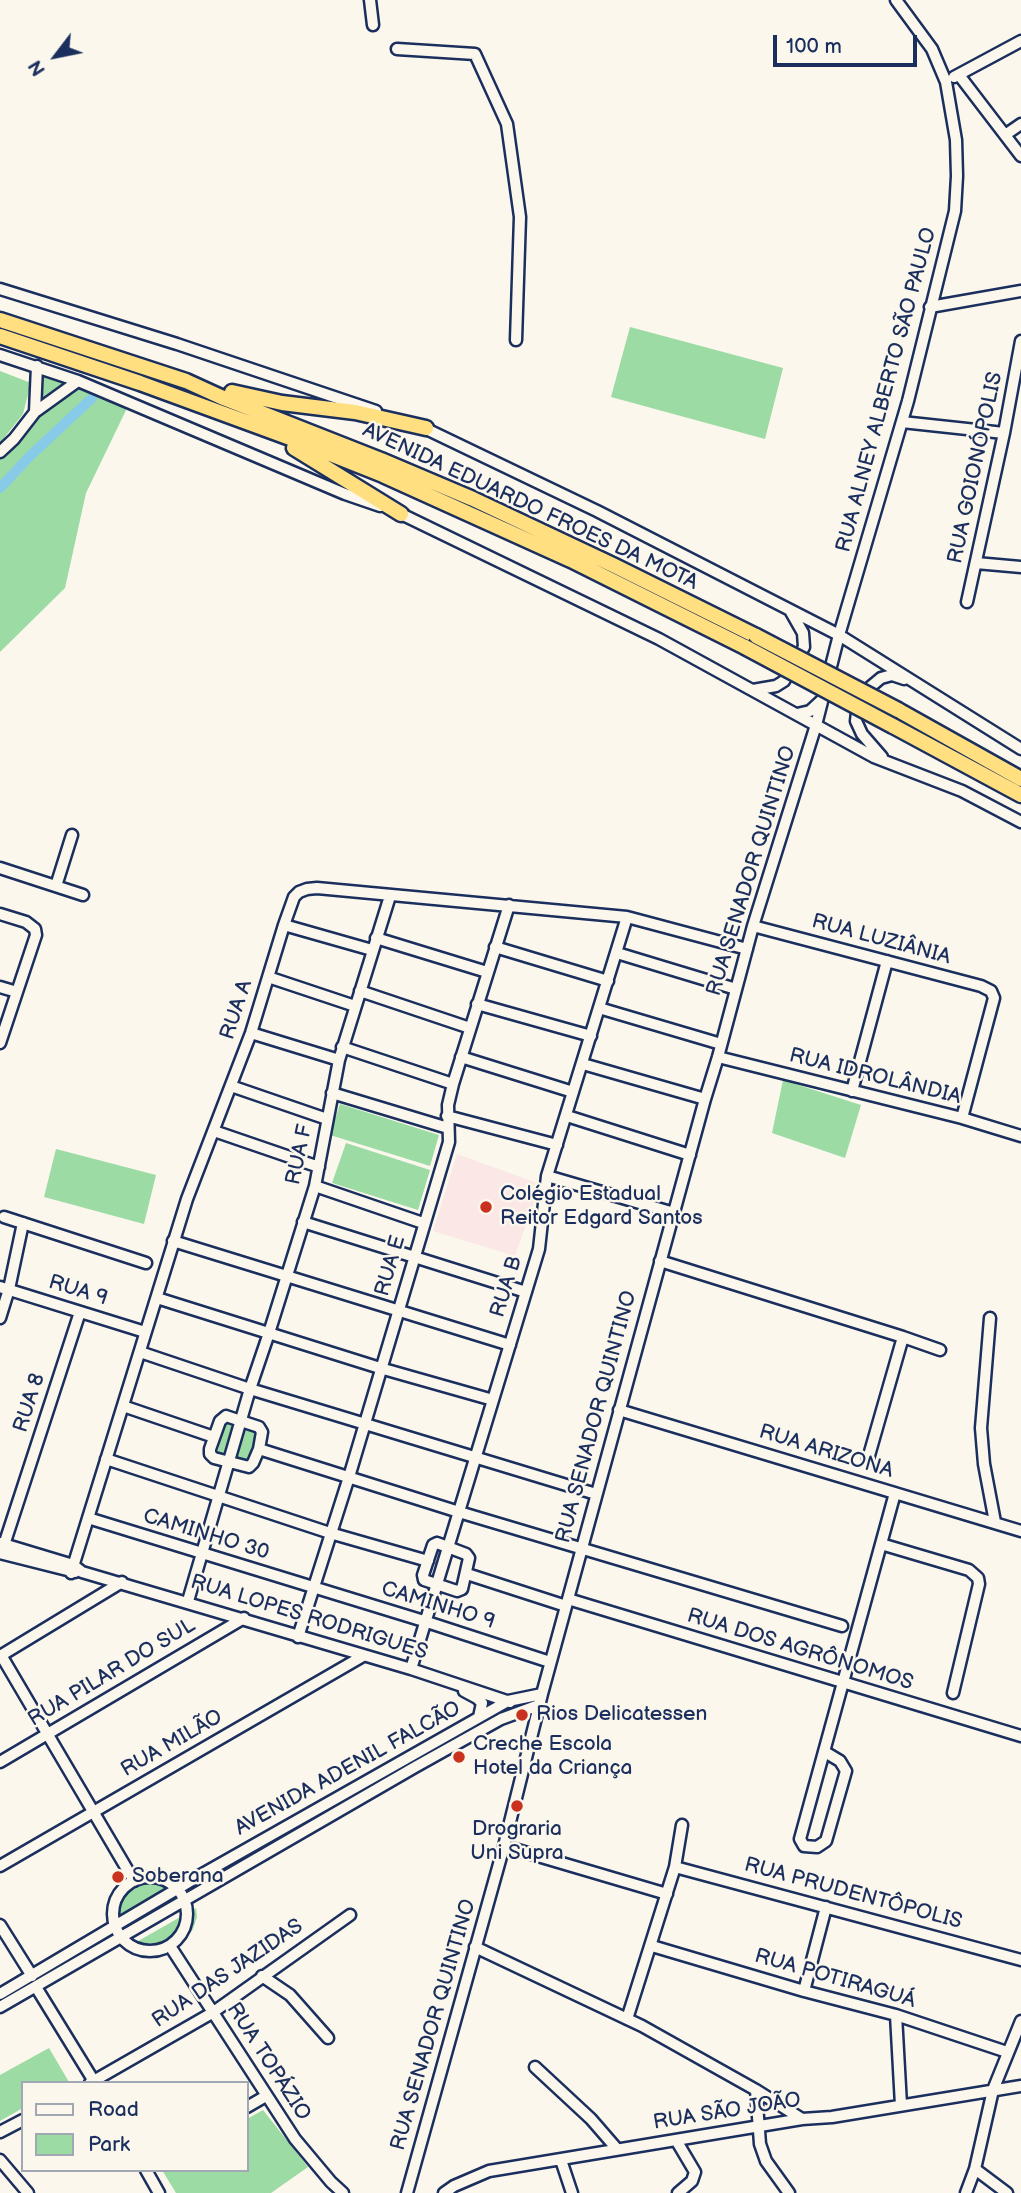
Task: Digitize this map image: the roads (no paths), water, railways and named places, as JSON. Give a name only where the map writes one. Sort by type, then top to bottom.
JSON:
[{"type":"highway","name":"AVENIDA EDUARDO FROES DA MOTA","points":[[0,320],[187,380],[221,397],[473,499],[756,636],[898,710],[1021,779]]},
{"type":"highway","name":"AVENIDA EDUARDO FROES DA MOTA","points":[[0,336],[241,420],[395,481],[571,560],[746,647],[1021,795]]},
{"type":"highway","points":[[187,380],[251,398],[355,412],[426,428]]},
{"type":"highway","points":[[241,420],[272,439],[302,452],[401,514]]},
{"type":"street","points":[[370,0],[373,25]]},
{"type":"street","name":"RUA ALNEY ALBERTO SÃO PAULO","points":[[834,653],[902,422],[955,211],[956,141],[946,82],[932,49],[897,0]]},
{"type":"street","points":[[946,82],[1021,41]]},
{"type":"street","points":[[397,49],[475,54],[507,124],[520,218],[516,340]]},
{"type":"street","points":[[959,75],[1021,156]]},
{"type":"street","points":[[1005,135],[1021,124]]},
{"type":"street","points":[[0,289],[177,344],[426,428],[825,627],[925,686],[1021,748]]},
{"type":"street","points":[[930,307],[1021,291]]},
{"type":"street","name":"RUA GOIONÓPOLIS","points":[[967,602],[1021,341]]},
{"type":"street","points":[[0,355],[78,381],[345,494],[401,514],[659,639],[874,757],[962,791],[1021,822]]},
{"type":"street","points":[[35,412],[37,366]]},
{"type":"street","points":[[0,452],[35,412],[78,381]]},
{"type":"street","points":[[902,422],[1004,433]]},
{"type":"street","points":[[976,563],[1021,567]]},
{"type":"street","points":[[753,690],[776,686],[784,681],[804,647],[803,633],[788,608]]},
{"type":"street","points":[[825,627],[834,628],[844,620]]},
{"type":"street","points":[[834,653],[846,646],[859,646]]},
{"type":"street","name":"RUA SENADOR QUINTINO","points":[[407,2193],[660,1261],[747,949],[816,726],[834,653]]},
{"type":"street","points":[[887,762],[870,745],[858,727],[857,712],[863,699],[869,688],[888,676],[925,686]]},
{"type":"street","points":[[797,714],[810,711],[823,699]]},
{"type":"street","points":[[56,886],[72,835]]},
{"type":"street","points":[[0,868],[83,895]]},
{"type":"street","name":"RUA A","points":[[76,1570],[88,1518],[173,1241],[251,1032],[294,897],[299,892],[307,888],[627,917],[747,949]]},
{"type":"street","name":"RUA F","points":[[229,1463],[314,1186],[338,1060],[390,896]]},
{"type":"street","name":"RUA E","points":[[299,1637],[449,1142],[447,1116],[453,1084],[509,905]]},
{"type":"street","points":[[0,914],[26,922],[34,929],[33,947],[0,1042]]},
{"type":"street","name":"RUA B","points":[[436,1586],[539,1249],[547,1176],[627,917]]},
{"type":"street","points":[[284,925],[372,950]]},
{"type":"street","name":"RUA LUZIÂNIA","points":[[754,926],[981,986],[991,991],[994,998],[962,1118]]},
{"type":"street","points":[[376,938],[486,972]]},
{"type":"street","points":[[495,947],[608,981]]},
{"type":"street","points":[[617,953],[736,989]]},
{"type":"street","points":[[852,1091],[887,961]]},
{"type":"street","points":[[268,977],[355,1006]]},
{"type":"street","points":[[0,987],[17,992]]},
{"type":"street","points":[[360,991],[470,1028]]},
{"type":"street","points":[[477,1004],[591,1036]]},
{"type":"street","points":[[600,1008],[721,1044]]},
{"type":"street","points":[[251,1032],[338,1060]]},
{"type":"street","points":[[342,1047],[453,1084]]},
{"type":"street","points":[[461,1057],[573,1092]]},
{"type":"street","name":"RUA IDROLÂNDIA","points":[[719,1057],[962,1118],[1021,1136]]},
{"type":"street","points":[[583,1064],[705,1099]]},
{"type":"street","points":[[231,1086],[327,1119]]},
{"type":"street","points":[[332,1093],[449,1128]]},
{"type":"street","points":[[447,1116],[557,1145]]},
{"type":"street","points":[[567,1116],[690,1155]]},
{"type":"street","points":[[214,1131],[319,1167]]},
{"type":"street","points":[[547,1176],[674,1213]]},
{"type":"street","points":[[314,1186],[423,1223]]},
{"type":"street","points":[[4,1217],[146,1263]]},
{"type":"street","points":[[303,1222],[526,1292]]},
{"type":"street","points":[[0,1318],[4,1288],[23,1223]]},
{"type":"street","points":[[173,1241],[510,1345]]},
{"type":"street","points":[[660,1261],[940,1350]]},
{"type":"street","name":"RUA 9","points":[[4,1288],[145,1332]]},
{"type":"street","points":[[157,1298],[493,1401]]},
{"type":"street","name":"RUA 8","points":[[1,1547],[80,1312]]},
{"type":"street","points":[[990,1318],[981,1428],[984,1464],[995,1522]]},
{"type":"street","points":[[867,1459],[903,1337]]},
{"type":"street","points":[[140,1352],[250,1389],[596,1494]]},
{"type":"street","points":[[122,1406],[214,1437]]},
{"type":"street","name":"RUA ARIZONA","points":[[619,1410],[1021,1531]]},
{"type":"street","points":[[224,1417],[241,1420],[261,1429],[263,1435],[249,1467],[214,1458],[210,1454],[214,1437],[224,1417]]},
{"type":"street","points":[[259,1449],[459,1512],[842,1626]]},
{"type":"street","points":[[106,1459],[330,1533],[428,1561]]},
{"type":"street","points":[[188,1601],[229,1463]]},
{"type":"street","points":[[825,1752],[840,1761],[846,1771],[824,1844],[817,1847],[804,1846],[800,1839],[895,1493]]},
{"type":"street","name":"CAMINHO 30","points":[[88,1518],[314,1587]]},
{"type":"street","points":[[434,1544],[449,1546],[468,1556],[469,1574],[461,1589],[457,1591],[436,1586],[424,1580],[428,1561],[434,1544]]},
{"type":"street","points":[[881,1544],[969,1570],[978,1578],[979,1584],[953,1693]]},
{"type":"street","name":"RUA LOPES RODRIGUES","points":[[1,1547],[411,1669],[508,1701],[521,1710]]},
{"type":"street","name":"RUA DOS AGRÔNOMOS","points":[[469,1574],[1021,1736]]},
{"type":"street","points":[[122,1583],[1,1656],[134,1881]]},
{"type":"street","points":[[411,1669],[436,1586]]},
{"type":"street","name":"CAMINHO 9","points":[[314,1587],[550,1662]]},
{"type":"street","name":"RUA PILAR DO SUL","points":[[0,1762],[244,1618]]},
{"type":"street","name":"RUA MILÃO","points":[[0,1866],[363,1656]]},
{"type":"street","points":[[436,1677],[480,1701],[482,1707],[479,1717]]},
{"type":"street","name":"AVENIDA ADENIL FALCÃO","points":[[0,1994],[253,1845],[479,1717],[508,1701],[542,1694]]},
{"type":"street","name":"AVENIDA ADENIL FALCÃO","points":[[0,2007],[415,1767],[501,1719],[539,1705]]},
{"type":"street","points":[[410,1756],[415,1767]]},
{"type":"street","points":[[627,2018],[676,1867],[682,1825]]},
{"type":"street","points":[[253,1845],[260,1856]]},
{"type":"street","points":[[503,1846],[667,1894]]},
{"type":"street","name":"RUA PRUDENTÔPOLIS","points":[[676,1867],[1021,1960]]},
{"type":"street","points":[[156,1878],[177,1889],[187,1914],[185,1926],[170,1946],[157,1951],[144,1951],[131,1946],[121,1937],[113,1916],[118,1895],[134,1881],[156,1878]]},
{"type":"street","points":[[804,1991],[826,1907]]},
{"type":"street","name":"RUA DAS JAZIDAS","points":[[95,2081],[212,2013],[350,1915]]},
{"type":"street","points":[[0,1925],[32,1976]]},
{"type":"street","name":"RUA TOPÁZIO","points":[[170,1946],[295,2139],[343,2193]]},
{"type":"street","name":"RUA POTIRAGUÁ","points":[[652,1946],[896,2015],[1007,2052]]},
{"type":"street","points":[[475,1947],[627,2018],[756,2090],[802,2119]]},
{"type":"street","points":[[262,1976],[290,1995],[328,2038]]},
{"type":"street","points":[[36,1987],[92,2081]]},
{"type":"street","points":[[896,2015],[901,2105]]},
{"type":"street","points":[[966,2193],[975,2169],[993,2090],[1021,2021]]},
{"type":"street","points":[[535,2067],[591,2119],[617,2149]]},
{"type":"street","name":"RUA SÃO JOÃO","points":[[444,2193],[489,2171],[1021,2086]]},
{"type":"street","points":[[756,2090],[758,2126],[766,2161],[789,2193]]},
{"type":"street","points":[[248,2106],[266,2096]]},
{"type":"street","points":[[0,2132],[21,2121]]},
{"type":"street","points":[[676,2140],[695,2172],[692,2181],[678,2193]]},
{"type":"street","points":[[0,2160],[28,2193]]},
{"type":"street","points":[[561,2160],[572,2193]]},
{"type":"street","points":[[975,2169],[1007,2193]]},
{"type":"street","points":[[147,2172],[159,2193]]},
{"type":"waterway","points":[[0,488],[92,398]]},
{"type":"place","name":"Colégio Estadual Reitor Edgard Santos","points":[[486,1207]]},
{"type":"place","name":"Rios Delicatessen","points":[[522,1715]]},
{"type":"place","name":"Creche Escola Hotel da Criança","points":[[459,1757]]},
{"type":"place","name":"Drograria Uni Supra","points":[[517,1806]]},
{"type":"place","name":"Soberana","points":[[118,1877]]}]
